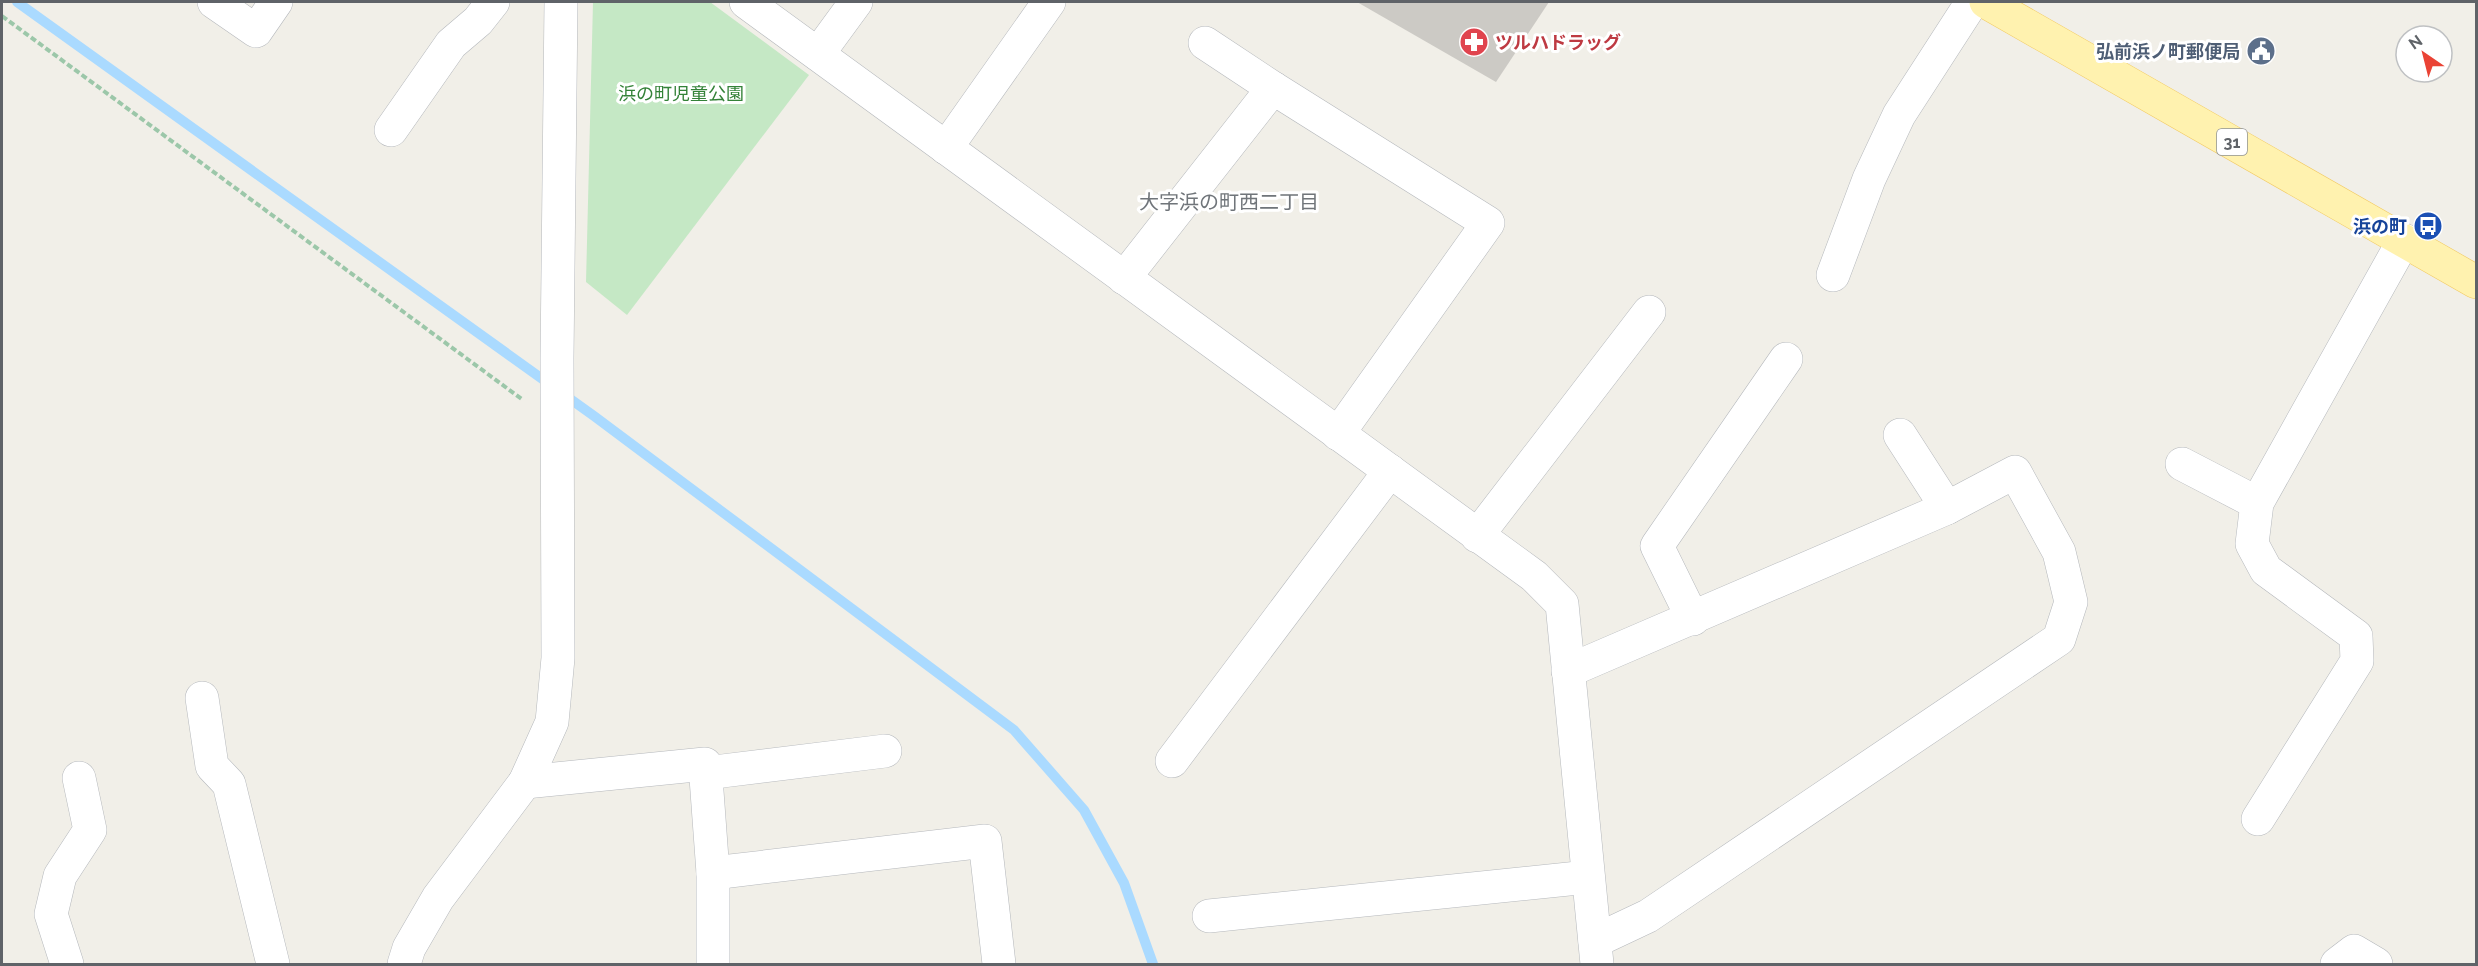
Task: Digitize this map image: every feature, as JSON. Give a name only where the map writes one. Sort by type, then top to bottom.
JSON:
[{"type":"main road","name":"31","points":[[1986,2],[2476,282]]},
{"type":"street","points":[[214,2],[256,31],[276,2]]},
{"type":"street","points":[[391,130],[451,44],[478,21],[493,2]]},
{"type":"street","points":[[404,964],[410,948],[438,898],[525,782],[552,722],[558,658],[557,358],[561,2]]},
{"type":"street","points":[[746,2],[1534,576],[1562,604],[1568,671],[1588,877],[1596,953],[2059,639],[2070,602],[2059,552],[2015,472],[1947,508],[1568,671]]},
{"type":"street","points":[[818,54],[856,2]]},
{"type":"street","points":[[946,148],[1049,2]]},
{"type":"street","points":[[1833,275],[1869,179],[1899,114],[1972,2]]},
{"type":"street","points":[[1205,43],[1488,224],[1338,434]]},
{"type":"street","points":[[1124,278],[1273,88]]},
{"type":"street","points":[[2258,819],[2357,661],[2356,636],[2266,570],[2252,544],[2257,503],[2404,240]]},
{"type":"street","points":[[1477,536],[1649,312]]},
{"type":"street","points":[[1693,619],[1658,546],[1786,359]]},
{"type":"street","points":[[1900,435],[1947,508]]},
{"type":"street","points":[[2182,464],[2257,503]]},
{"type":"street","points":[[1172,761],[1390,471]]},
{"type":"street","points":[[202,698],[212,766],[229,784],[273,964]]},
{"type":"street","points":[[706,773],[885,751]]},
{"type":"street","points":[[525,782],[705,764],[713,873],[713,964]]},
{"type":"street","points":[[67,964],[51,914],[60,876],[90,830],[79,778]]},
{"type":"street","points":[[713,873],[985,841],[999,964]]},
{"type":"street","points":[[1209,915],[1588,877]]},
{"type":"street","points":[[2337,964],[2354,951],[2376,964]]},
{"type":"path","points":[[2,16],[531,406],[557,411]]},
{"type":"green space","name":"浜の町児童公園","points":[[593,2],[710,2],[809,75],[627,315],[586,282]]},
{"type":"building","name":"ツルハドラッグ","points":[[1357,2],[1549,2],[1496,82]]},
{"type":"waterway","points":[[17,2],[594,416],[1014,730],[1084,810],[1124,883],[1153,964]]},
{"type":"place","name":"ツルハドラッグ","points":[[1474,42]]},
{"type":"place","name":"弘前浜ノ町郵便局","points":[[2261,51]]},
{"type":"place","name":"浜の町","points":[[2428,226]]},
{"type":"district","name":"大字浜の町西二丁目","points":[[1229,202]]}]
